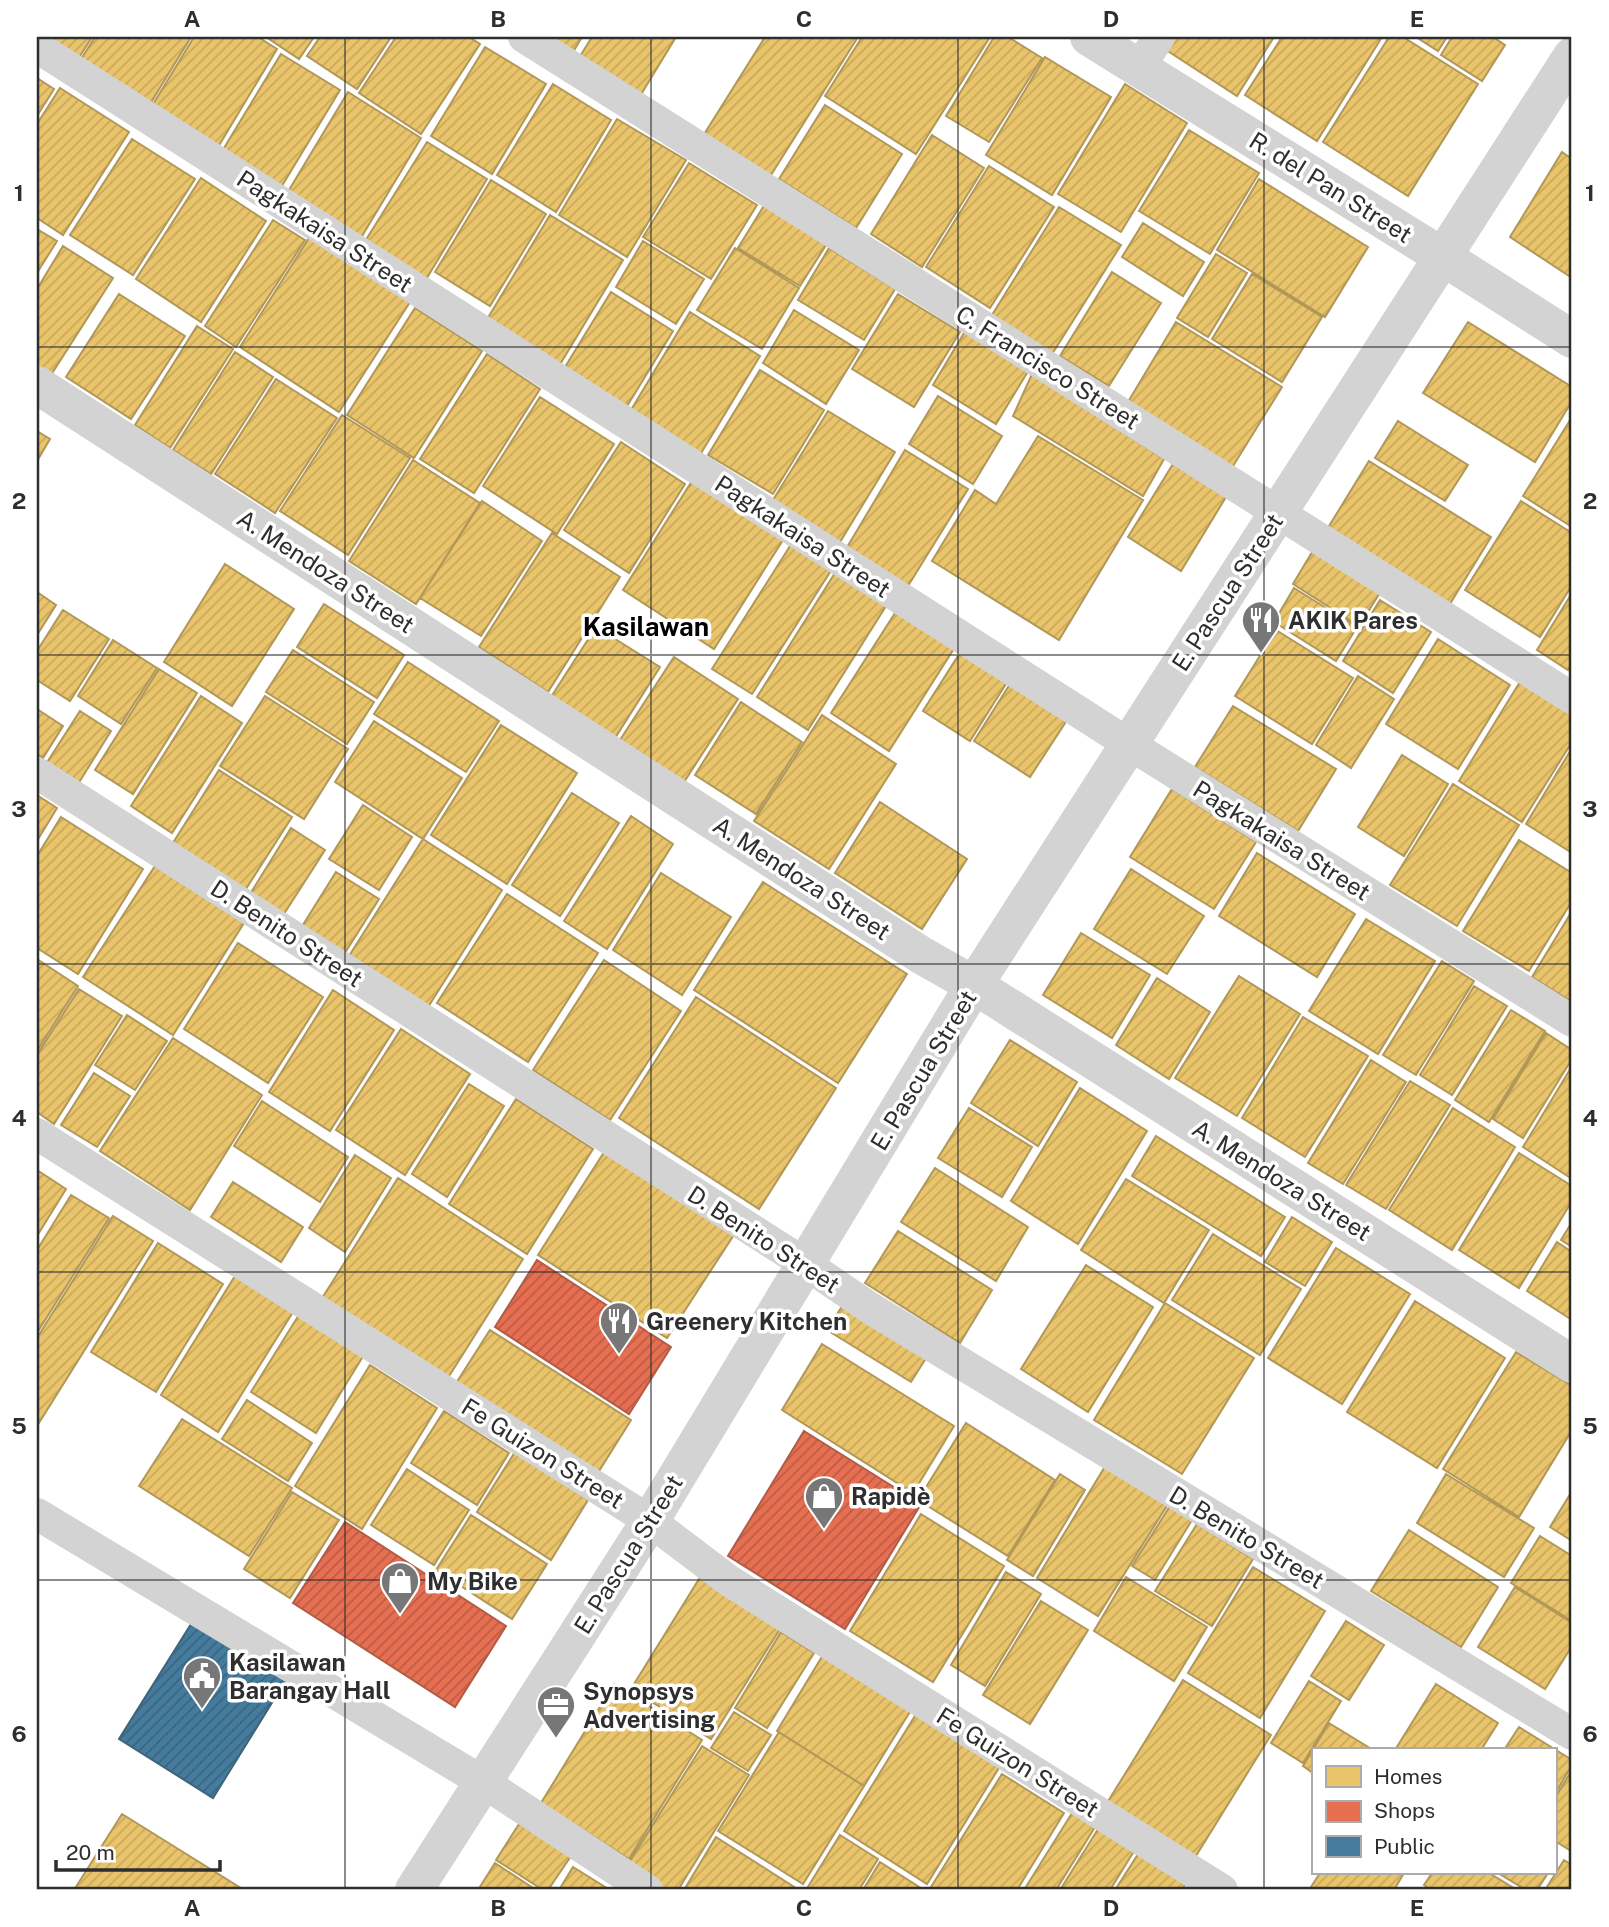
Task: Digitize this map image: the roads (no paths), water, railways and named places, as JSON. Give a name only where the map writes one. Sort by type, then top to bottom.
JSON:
[{"type":"street","name":"R. del Pan Street","points":[[1089,37],[1149,52],[1443,257],[1572,339]]},
{"type":"street","name":"E. Pascua Street","points":[[414,1890],[650,1521],[974,985],[1572,56]]},
{"type":"street","name":"A. Mendoza Street","points":[[37,384],[898,940],[974,985],[1572,1364]]},
{"type":"lane","name":"C. Francisco Street","points":[[524,37],[1572,698]]},
{"type":"lane","name":"Pagkakaisa Street","points":[[37,47],[1129,744],[1572,1021]]},
{"type":"lane","name":"D. Benito Street","points":[[37,773],[882,1315],[1572,1734]]},
{"type":"lane","name":"Fe Guizon Street","points":[[37,1134],[650,1521],[728,1580],[1222,1890]]},
{"type":"lane","points":[[37,1514],[483,1782],[647,1890]]},
{"type":"place","name":"AKIK Pares","points":[[1261,654]]},
{"type":"place","name":"Greenery Kitchen","points":[[619,1355]]},
{"type":"place","name":"Rapidè","points":[[824,1530]]},
{"type":"place","name":"My Bike","points":[[400,1615]]},
{"type":"place","name":"Kasilawan Barangay Hall","points":[[202,1710]]},
{"type":"place","name":"Synopsys Advertising","points":[[556,1739]]},
{"type":"district","name":"Kasilawan","points":[[646,626]]}]
